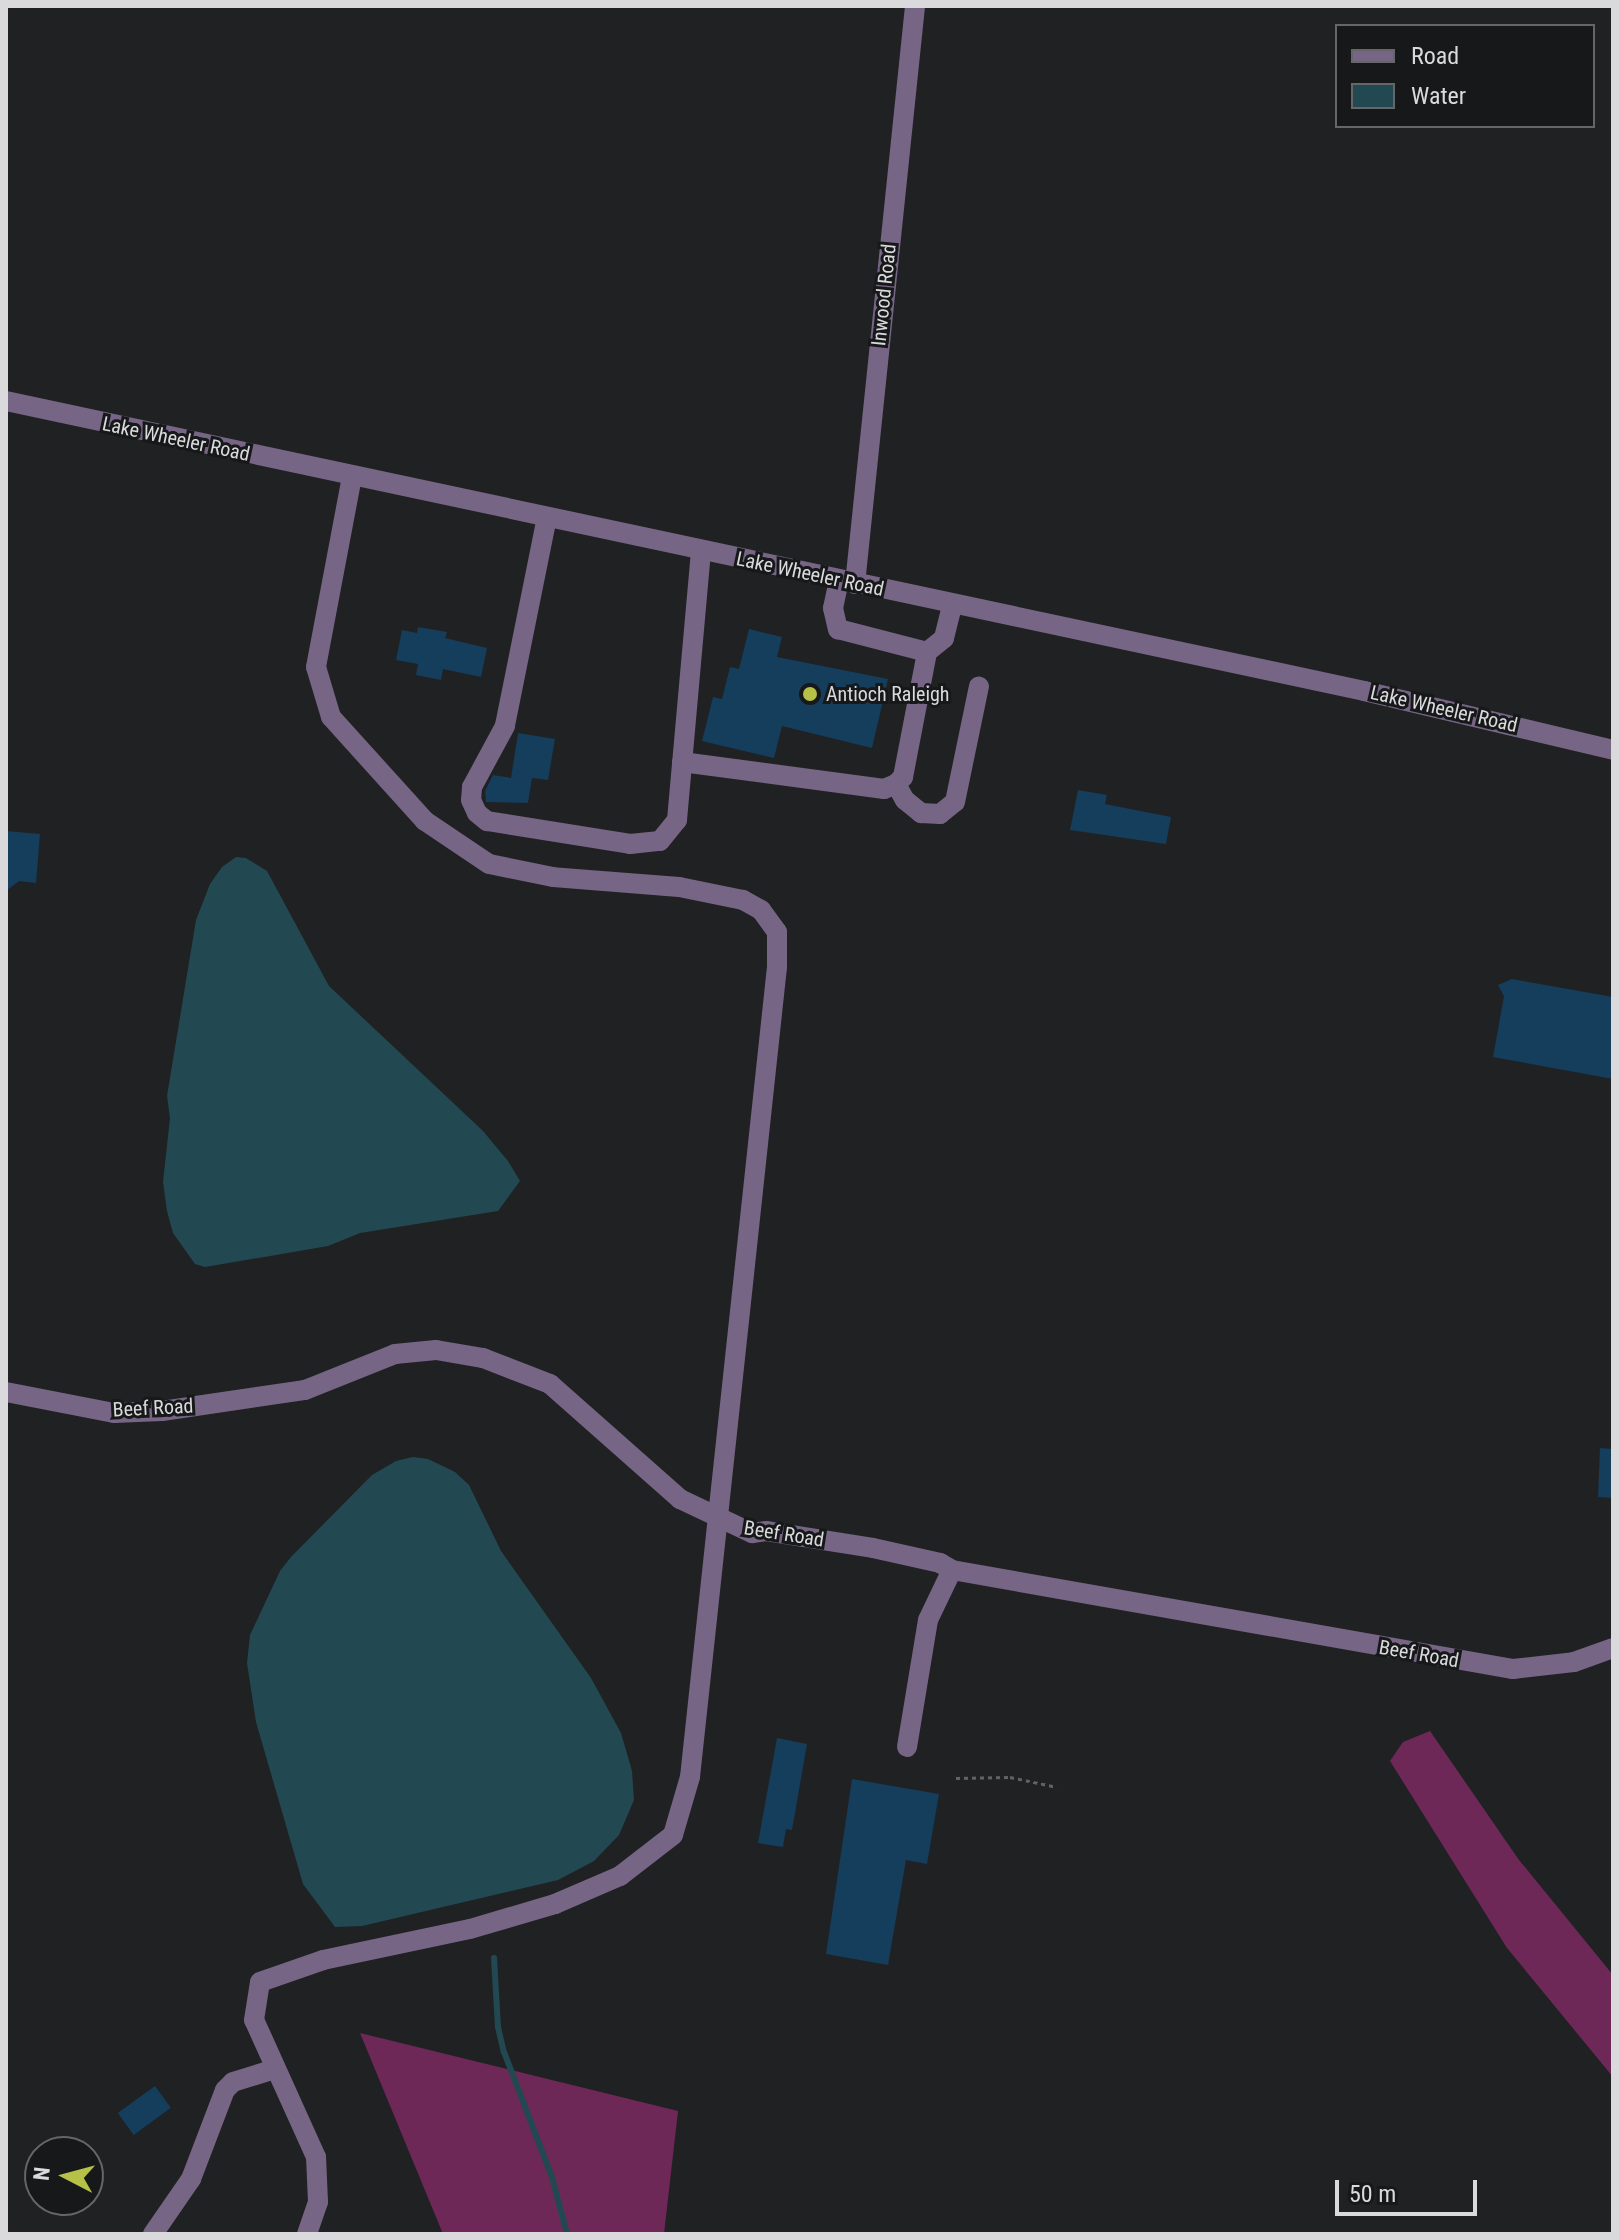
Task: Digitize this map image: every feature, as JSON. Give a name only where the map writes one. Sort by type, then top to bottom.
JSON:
[{"type":"street","name":"Inwood Road","points":[[915,6],[847,582],[833,608],[838,629],[927,652]]},
{"type":"street","name":"Lake Wheeler Road","points":[[6,401],[1364,691],[1613,750]]},
{"type":"street","points":[[307,2234],[318,2202],[316,2157],[254,2020],[260,1982],[323,1960],[470,1929],[555,1904],[620,1876],[673,1835],[690,1777],[777,967],[777,932],[761,910],[743,900],[679,887],[553,877],[489,864],[425,821],[331,717],[316,667],[352,477]]},
{"type":"street","points":[[547,517],[505,726],[472,787],[471,800],[477,813],[487,821],[630,844],[660,841],[677,820],[701,550]]},
{"type":"street","points":[[682,762],[884,789],[896,784],[903,777],[927,652],[944,638],[952,605]]},
{"type":"street","points":[[896,784],[905,800],[921,813],[940,814],[955,802],[979,686]]},
{"type":"street","name":"Beef Road","points":[[6,1392],[114,1413],[162,1411],[305,1390],[395,1354],[436,1350],[483,1358],[550,1384],[680,1499],[752,1533],[766,1531],[873,1548],[940,1563],[952,1570],[1513,1669],[1574,1662],[1613,1648]]},
{"type":"street","points":[[907,1747],[928,1620],[952,1570]]},
{"type":"street","points":[[153,2234],[191,2179],[225,2090],[233,2082],[275,2069]]},
{"type":"path","points":[[956,1778],[1010,1777],[1057,1787]]},
{"type":"shaded area","points":[[1430,1731],[1519,1860],[1613,1975],[1613,2077],[1507,1948],[1390,1761],[1403,1742]]},
{"type":"shaded area","points":[[360,2033],[678,2111],[664,2234],[443,2234]]},
{"type":"water","points":[[236,857],[246,858],[267,871],[329,986],[483,1131],[508,1161],[520,1181],[498,1211],[360,1233],[328,1246],[205,1267],[195,1264],[173,1233],[167,1211],[163,1182],[170,1118],[167,1096],[196,920],[210,884],[222,867]]},
{"type":"water","points":[[413,1457],[428,1459],[455,1472],[469,1485],[501,1551],[591,1678],[621,1733],[632,1771],[634,1800],[619,1835],[594,1861],[558,1880],[362,1926],[335,1927],[303,1884],[256,1722],[247,1663],[250,1635],[280,1571],[291,1557],[372,1475],[396,1461]]},
{"type":"building","points":[[418,627],[447,632],[445,638],[487,648],[481,677],[443,669],[441,680],[416,675],[418,664],[396,660],[402,630],[417,633]]},
{"type":"building","name":"Antioch Raleigh","points":[[749,629],[782,637],[777,657],[888,679],[872,748],[782,726],[774,758],[702,741],[713,697],[722,699],[730,667],[739,669]]},
{"type":"building","points":[[518,733],[555,739],[548,780],[532,778],[528,803],[486,802],[485,791],[493,775],[511,778]]},
{"type":"building","points":[[1078,790],[1107,795],[1105,804],[1171,817],[1166,844],[1070,830]]},
{"type":"building","points":[[6,831],[40,834],[36,883],[19,881],[6,891]]},
{"type":"building","points":[[1512,979],[1613,997],[1613,1079],[1493,1057],[1504,996],[1498,985]]},
{"type":"building","points":[[1600,1448],[1613,1449],[1613,1498],[1598,1497]]},
{"type":"building","points":[[777,1738],[807,1744],[792,1830],[786,1829],[783,1847],[758,1843]]},
{"type":"building","points":[[852,1779],[939,1794],[927,1864],[906,1860],[888,1965],[826,1954]]},
{"type":"building","points":[[155,2086],[171,2108],[134,2135],[118,2113]]},
{"type":"waterway","points":[[494,1958],[498,2027],[504,2052],[552,2177],[567,2234]]},
{"type":"place","name":"Antioch Raleigh","points":[[810,694]]}]
